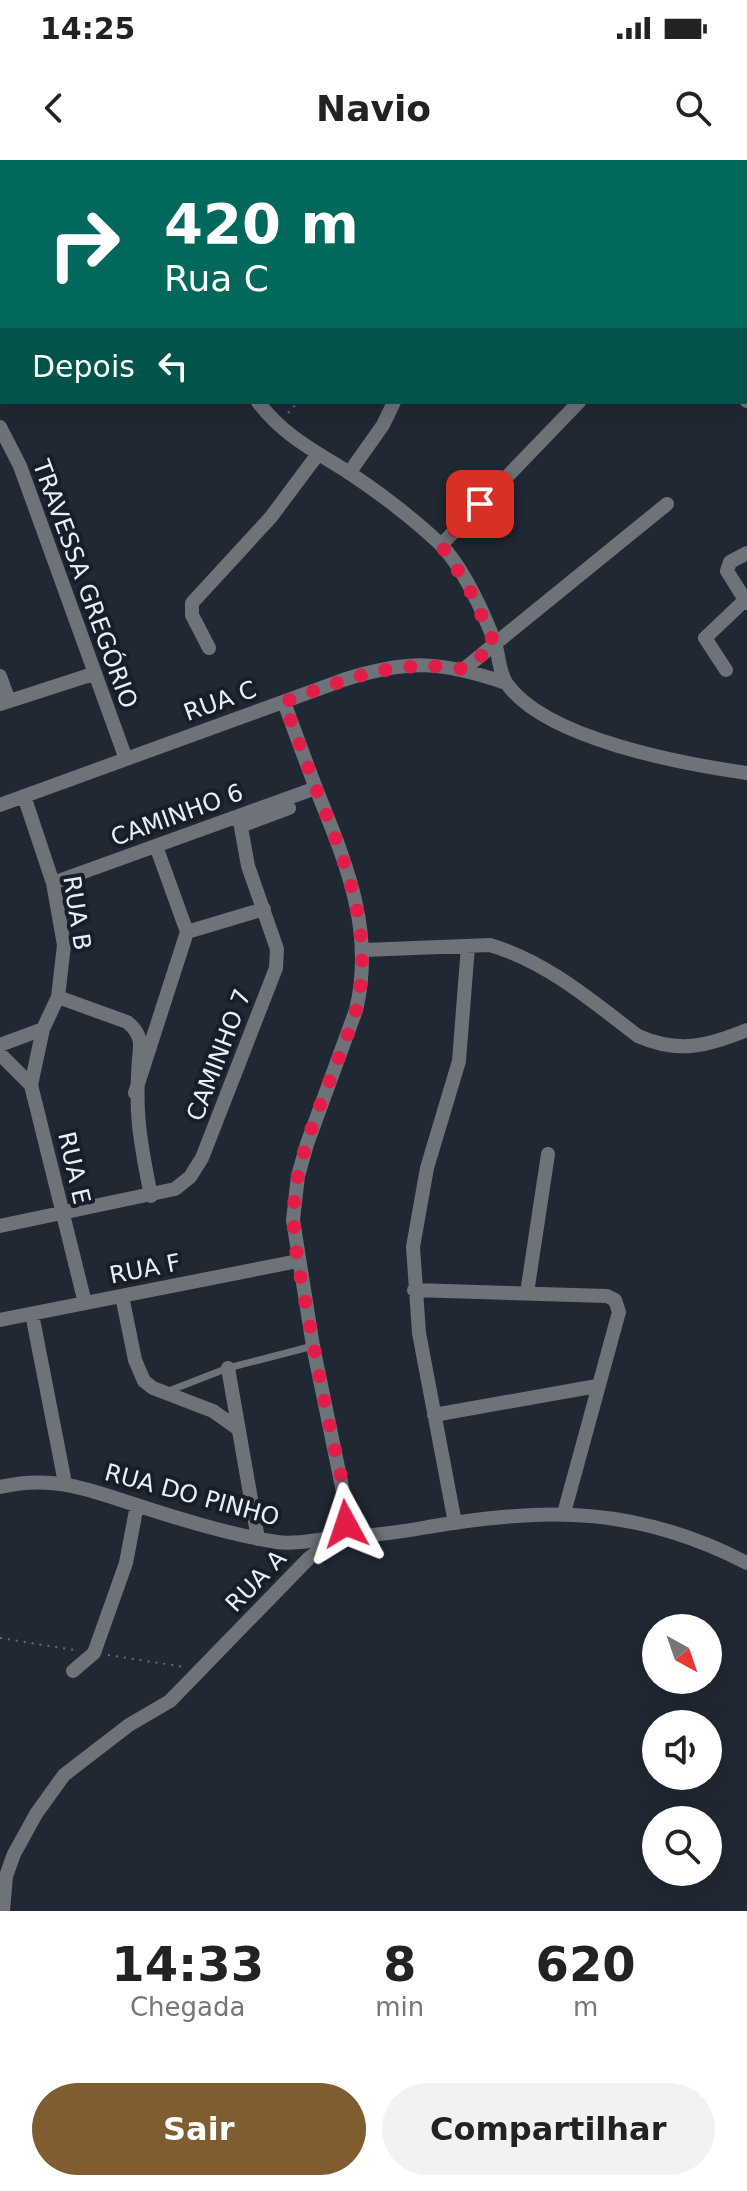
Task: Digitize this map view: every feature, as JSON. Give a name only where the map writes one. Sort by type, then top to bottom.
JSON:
[{"type":"street","points":[[260,404],[276,425],[349,473],[441,545],[468,586],[495,645],[506,683],[552,720],[578,732],[690,765],[747,773]]},
{"type":"street","points":[[349,473],[383,425],[393,404]]},
{"type":"street","points":[[441,545],[577,404]]},
{"type":"street","name":"TRAVESSA GREGÓRIO","points":[[0,427],[9,439],[49,542],[93,674],[126,759]]},
{"type":"street","points":[[209,648],[192,615],[192,603],[271,517],[318,454]]},
{"type":"street","points":[[464,669],[667,504]]},
{"type":"street","points":[[726,670],[705,638],[746,602],[729,577],[727,566],[747,553]]},
{"type":"street","name":"RUA C","points":[[0,805],[392,666],[418,664],[464,669],[506,683]]},
{"type":"street","points":[[0,676],[4,702],[93,674]]},
{"type":"street","points":[[284,702],[352,884],[364,950],[356,1010],[298,1176],[293,1220],[313,1346],[348,1505],[346,1524],[336,1538]]},
{"type":"street","name":"CAMINHO 6","points":[[53,883],[318,792]]},
{"type":"street","name":"RUA B","points":[[24,796],[53,883],[64,945],[58,997],[43,1029],[31,1085]]},
{"type":"street","name":"CAMINHO 7","points":[[0,1226],[175,1189],[195,1169],[240,1062],[277,960],[264,909],[248,866],[240,821]]},
{"type":"street","points":[[135,1093],[187,932],[156,846]]},
{"type":"street","points":[[187,932],[264,909]]},
{"type":"street","points":[[364,950],[490,945],[534,961],[638,1036],[657,1044],[682,1049],[709,1046],[747,1030]]},
{"type":"street","points":[[455,1523],[414,1290],[417,1216],[427,1168],[459,1061],[468,946]]},
{"type":"street","points":[[58,997],[127,1022],[135,1030],[140,1045],[135,1093],[138,1136],[151,1196]]},
{"type":"street","points":[[0,1045],[43,1029]]},
{"type":"street","points":[[0,1054],[31,1085]]},
{"type":"street","name":"RUA E","points":[[31,1085],[85,1303]]},
{"type":"street","points":[[527,1293],[548,1154]]},
{"type":"street","name":"RUA F","points":[[0,1320],[298,1261]]},
{"type":"street","points":[[414,1290],[607,1296],[615,1300],[619,1312],[564,1513]]},
{"type":"street","points":[[122,1296],[139,1372],[144,1381],[164,1393],[213,1411],[237,1428]]},
{"type":"street","points":[[32,1314],[65,1483]]},
{"type":"street","points":[[228,1368],[258,1539]]},
{"type":"street","points":[[434,1415],[597,1386]]},
{"type":"street","name":"RUA DO PINHO","points":[[0,1487],[29,1482],[65,1483],[258,1539],[300,1544],[455,1523],[564,1513],[593,1514],[699,1540],[747,1563]]},
{"type":"street","points":[[73,1671],[94,1653],[126,1563],[137,1505]]},
{"type":"street","name":"RUA A","points":[[3,1911],[6,1876],[14,1854],[36,1814],[64,1775],[129,1725],[170,1701],[309,1558],[336,1538]]},
{"type":"lane","points":[[164,1393],[228,1368],[313,1346]]},
{"type":"route","points":[[346,1524],[348,1505],[330,1435],[293,1220],[298,1176],[307,1144],[356,1010],[364,950],[352,884],[284,702],[392,666],[443,665],[464,669],[495,645],[468,586],[441,545],[480,504]]}]
